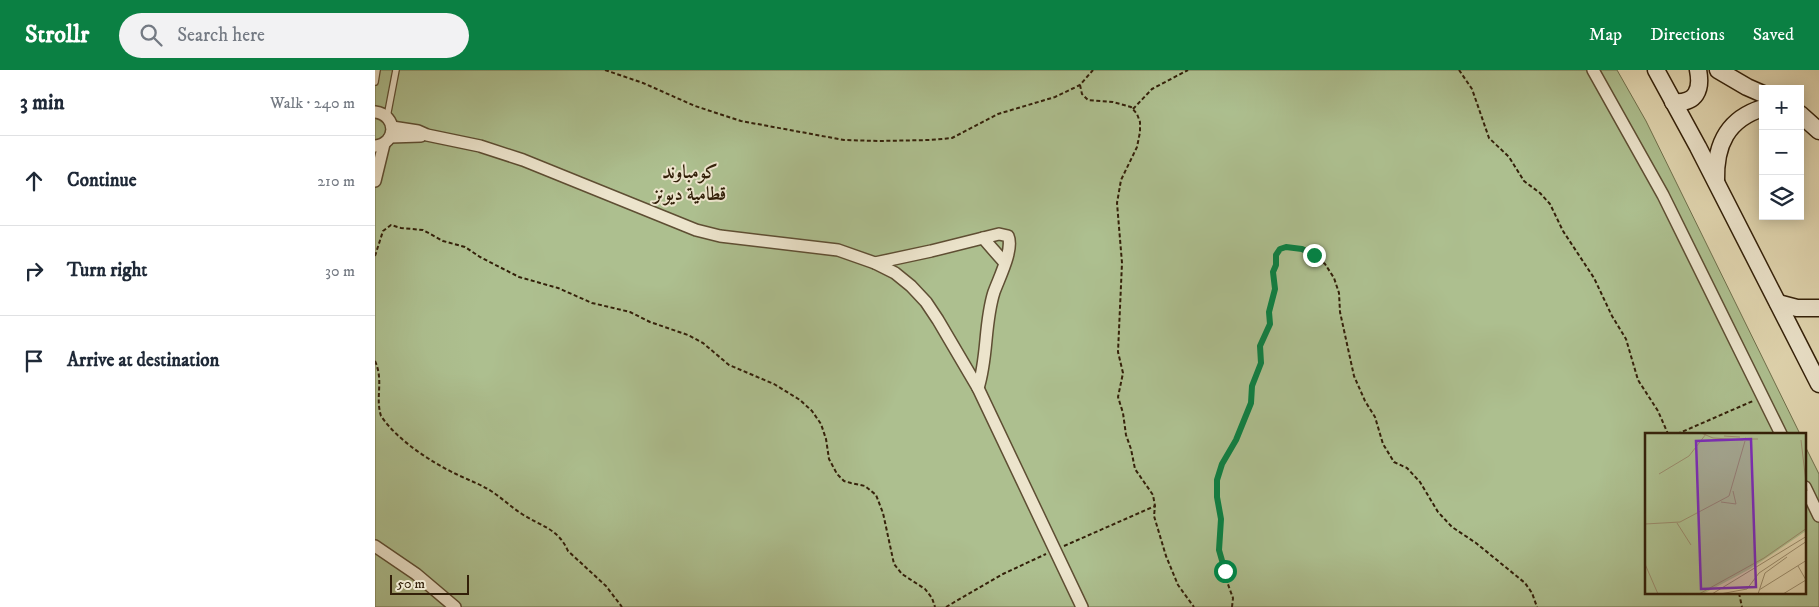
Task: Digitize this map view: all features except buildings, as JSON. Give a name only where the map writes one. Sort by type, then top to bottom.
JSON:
[{"type":"street","points":[[1593,70],[1663,195],[1781,433]]},
{"type":"street","points":[[1656,70],[1778,303],[1815,362],[1819,384]]},
{"type":"street","points":[[1673,102],[1687,101],[1697,92],[1700,85],[1698,70]]},
{"type":"street","points":[[1718,70],[1759,92]]},
{"type":"street","points":[[1716,182],[1719,152],[1729,128],[1743,117],[1759,110]]},
{"type":"street","points":[[375,112],[383,113],[386,134],[375,182]]},
{"type":"street","points":[[386,134],[417,137],[427,135],[480,146],[515,158],[696,230],[720,236],[838,250],[875,263],[895,273],[926,302],[952,341],[978,388],[1082,607]]},
{"type":"street","points":[[875,263],[999,234],[1008,236],[1011,247],[1004,262],[991,307],[982,374],[978,388]]},
{"type":"street","points":[[983,238],[1004,262]]},
{"type":"street","points":[[1778,303],[1797,308],[1819,308]]},
{"type":"street","points":[[1807,491],[1819,516]]},
{"type":"street","points":[[375,546],[416,574],[455,607]]},
{"type":"lane","points":[[375,82],[377,70]]},
{"type":"lane","points":[[386,134],[396,70]]},
{"type":"path","points":[[605,70],[643,83],[687,103],[741,121],[837,138],[879,141],[952,138],[998,114],[1055,97],[1080,85],[1093,70]]},
{"type":"path","points":[[1133,109],[1152,89],[1188,70]]},
{"type":"path","points":[[1459,70],[1472,89],[1489,138],[1509,157],[1524,181],[1551,204],[1563,231],[1594,278],[1612,316],[1626,339],[1638,380],[1658,411],[1668,433]]},
{"type":"path","points":[[1080,85],[1082,94],[1088,100],[1113,102],[1133,109],[1140,122],[1139,140],[1121,180],[1117,203],[1121,264],[1119,352],[1123,373],[1118,397],[1135,469],[1153,495],[1155,506],[1153,516],[1167,561],[1193,607]]},
{"type":"path","points":[[375,256],[383,232],[391,225],[423,230],[443,241],[465,247],[519,277],[558,288],[592,303],[630,312],[650,322],[688,336],[703,343],[729,365],[784,390],[807,406],[817,418],[824,432],[829,459],[837,474],[851,483],[865,486],[876,495],[883,513],[894,564],[903,574],[925,589],[932,598],[935,607]]},
{"type":"path","points":[[1232,607],[1233,598],[1219,550],[1221,519],[1217,497],[1217,480],[1222,464],[1236,440],[1251,403],[1252,386],[1261,363],[1260,346],[1270,324],[1269,312],[1275,289],[1273,272],[1276,265],[1276,255],[1280,249],[1286,247],[1302,249],[1314,255],[1325,264],[1334,278],[1339,293],[1340,312],[1354,376],[1365,401],[1375,417],[1383,444],[1394,462],[1407,468],[1421,482],[1438,512],[1451,526],[1525,583],[1532,593],[1537,607]]},
{"type":"path","points":[[375,361],[379,377],[375,398],[376,404],[380,414],[391,430],[402,440],[447,469],[491,491],[522,514],[551,529],[568,551],[606,586],[622,607]]},
{"type":"path","points":[[1679,433],[1763,396]]},
{"type":"path","points":[[1739,594],[1742,607]]},
{"type":"green space","points":[[375,70],[1617,70],[1646,121],[1800,433],[1645,433],[1645,594],[1807,594],[1807,450],[1819,474],[1819,607],[375,607]]},
{"type":"district","name":"كومباوند قطامية ديونز","points":[[690,182]]},
{"type":"route","points":[[1225,571],[1219,550],[1221,519],[1216,488],[1217,480],[1224,458],[1236,440],[1251,403],[1252,386],[1261,363],[1260,346],[1270,324],[1269,306],[1275,293],[1276,285],[1273,275],[1276,265],[1275,258],[1277,252],[1286,247],[1302,249],[1314,255]]}]
